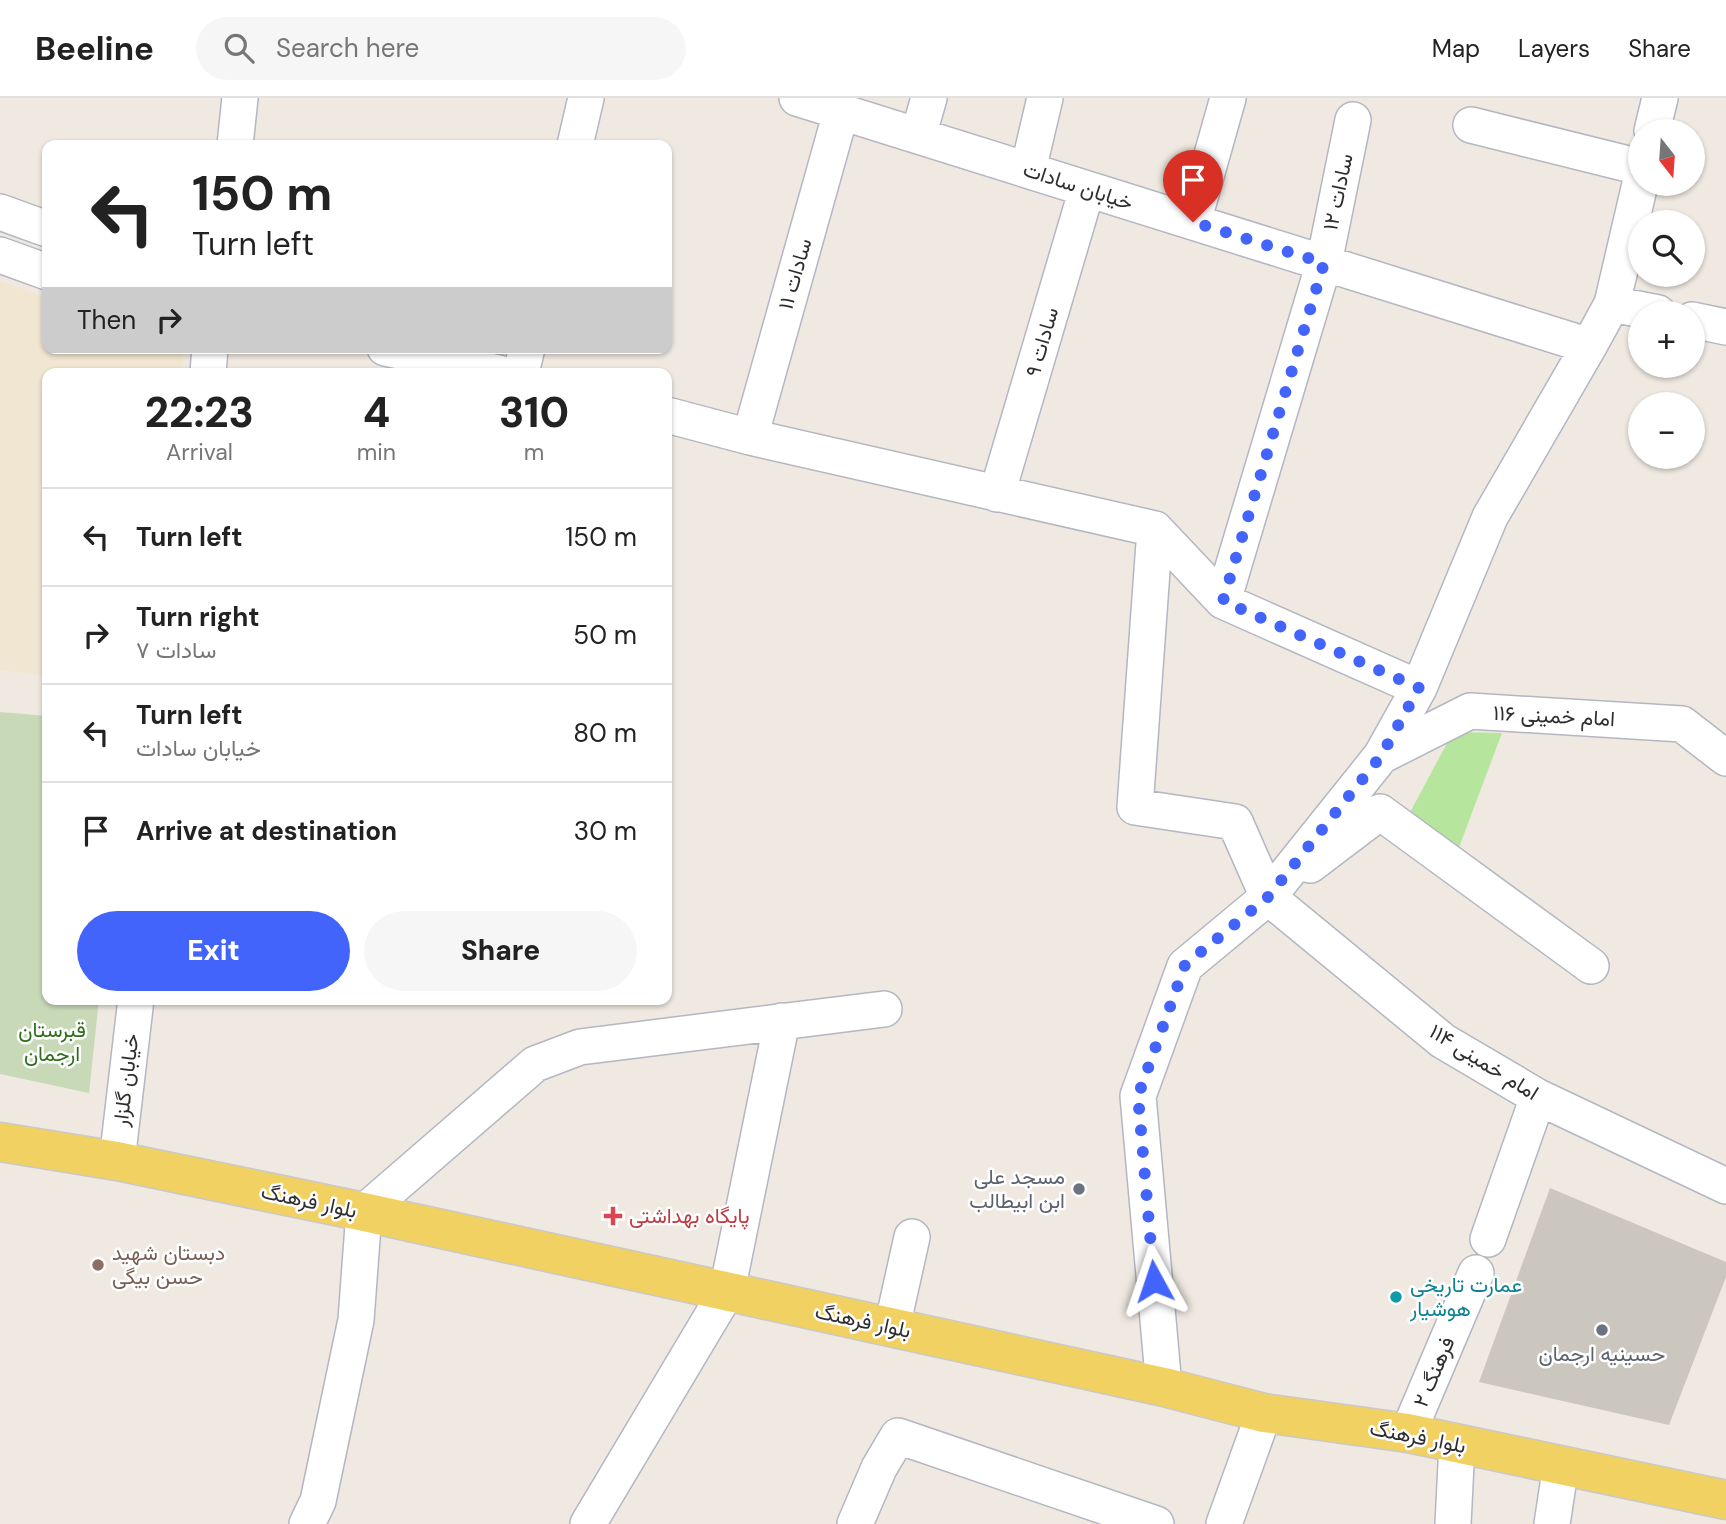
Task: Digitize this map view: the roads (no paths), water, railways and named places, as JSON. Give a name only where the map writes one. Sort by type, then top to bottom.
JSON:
[{"type":"main road","name":"بلوار فرهنگ","points":[[0,1142],[117,1161],[364,1212],[1164,1387],[1264,1413],[1409,1433],[1726,1500]]},
{"type":"street","points":[[236,140],[240,98]]},
{"type":"street","points":[[576,140],[586,98]]},
{"type":"street","name":"خیابان سادات","points":[[797,98],[1589,346]]},
{"type":"street","points":[[918,136],[929,98]]},
{"type":"street","points":[[1028,170],[1045,98]]},
{"type":"street","points":[[1193,222],[1228,98]]},
{"type":"street","points":[[1656,119],[1660,98]]},
{"type":"street","name":"سادات ۱۱","points":[[750,437],[841,111]]},
{"type":"street","name":"سادات ۱۲","points":[[1223,601],[1324,263],[1353,120]]},
{"type":"street","points":[[1471,125],[1628,164]]},
{"type":"street","name":"سادات ۹","points":[[998,494],[1087,189]]},
{"type":"street","points":[[1268,897],[1381,756],[1419,688],[1490,517],[1612,304],[1637,196]]},
{"type":"street","points":[[0,212],[42,227]]},
{"type":"street","points":[[0,255],[42,270]]},
{"type":"street","points":[[1612,304],[1628,307]]},
{"type":"street","points":[[1705,322],[1726,326]]},
{"type":"street","points":[[412,354],[476,368]]},
{"type":"street","points":[[672,416],[750,437],[1155,529],[1223,601],[1419,688]]},
{"type":"street","points":[[1155,529],[1135,807],[1236,822],[1268,897]]},
{"type":"street","name":"امام خمینی ۱۱۶","points":[[1381,756],[1470,711],[1682,724],[1726,758]]},
{"type":"street","points":[[1164,1387],[1138,1096],[1185,965],[1268,897],[1380,812],[1591,966]]},
{"type":"street","name":"امام خمینی ۱۱۴","points":[[1268,897],[1443,1041],[1538,1097],[1726,1186]]},
{"type":"street","name":"خیابان گلزار","points":[[117,1161],[135,1005]]},
{"type":"street","points":[[307,1524],[318,1501],[356,1320],[364,1212],[535,1064],[580,1047],[884,1009]]},
{"type":"street","points":[[588,1524],[727,1291],[782,1021]]},
{"type":"street","points":[[1488,1239],[1538,1097]]},
{"type":"street","points":[[892,1327],[912,1237]]},
{"type":"street","name":"فرهنگ ۲","points":[[1409,1433],[1476,1273]]},
{"type":"street","points":[[1224,1524],[1264,1413]]},
{"type":"street","points":[[855,1524],[878,1468],[898,1436],[1156,1524]]},
{"type":"street","points":[[1453,1524],[1457,1444]]},
{"type":"street","points":[[1552,1524],[1560,1465]]},
{"type":"place","name":"مسجد علی ابن ابیطالب","points":[[1079,1189]]},
{"type":"place","name":"پایگاه بهداشتی","points":[[613,1216]]},
{"type":"place","name":"دبستان شهید حسن بیگی","points":[[98,1265]]},
{"type":"place","name":"عمارت تاریخی هوشیار","points":[[1396,1297]]},
{"type":"place","name":"حسینیه ارجمان","points":[[1602,1330]]},
{"type":"park label","name":"قبرستان ارجمان","points":[[52,1042]]}]
